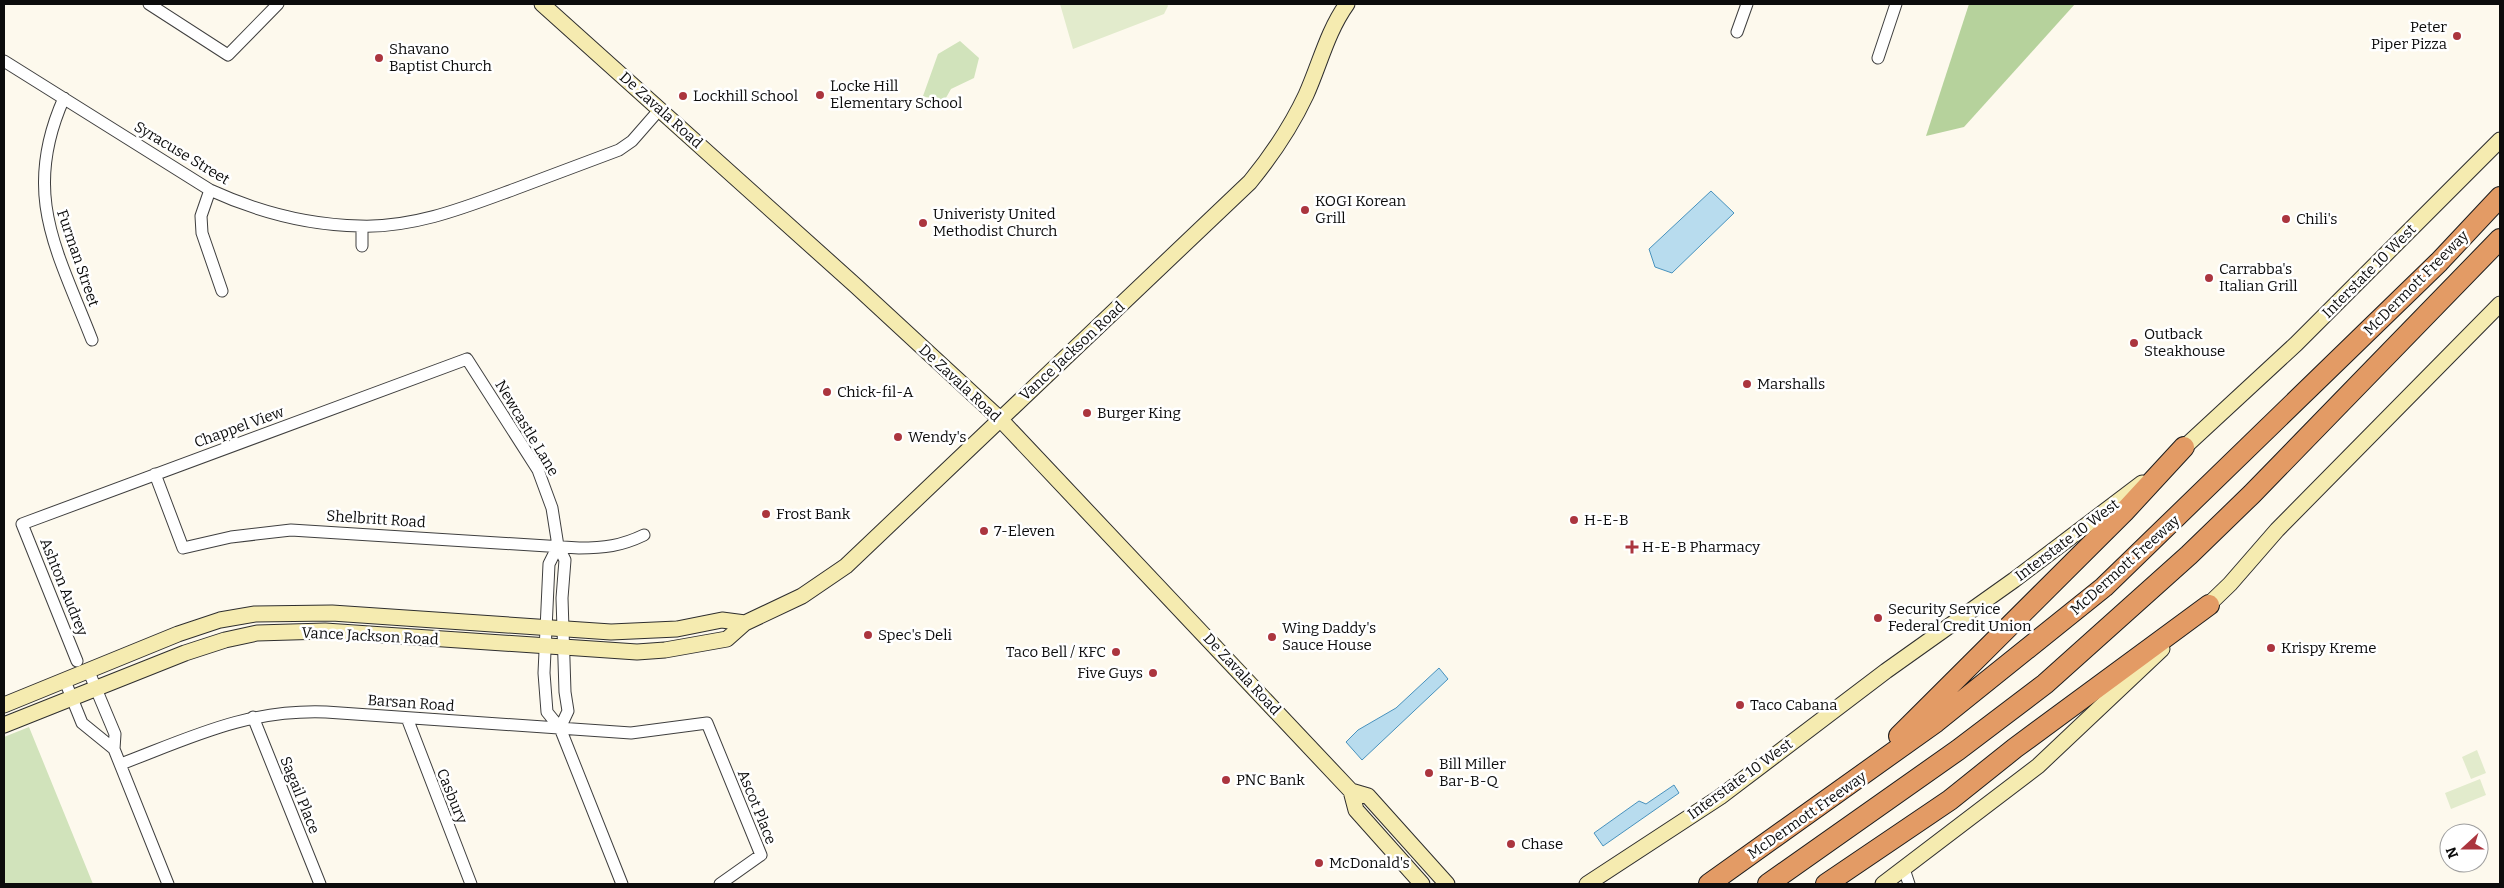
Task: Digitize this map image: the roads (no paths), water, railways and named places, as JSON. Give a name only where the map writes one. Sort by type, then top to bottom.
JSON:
[{"type":"highway","name":"McDermott Freeway","points":[[1709,884],[1836,796],[1936,722],[2104,588],[2426,276],[2500,198]]},
{"type":"highway","name":"McDermott Freeway","points":[[1768,884],[1958,750],[2044,684],[2189,555],[2252,494],[2500,239]]},
{"type":"highway","points":[[1836,796],[1925,711],[2014,618],[2124,512],[2184,448]]},
{"type":"highway","points":[[1826,884],[1950,800],[2015,748],[2209,604]]},
{"type":"main road","name":"De Zavala Road","points":[[542,4],[1000,419],[1350,791],[1356,810],[1422,884]]},
{"type":"main road","name":"Vance Jackson Road","points":[[1333,4],[1334,22]]},
{"type":"main road","name":"Vance Jackson Road","points":[[4,725],[185,653],[225,640],[258,634],[325,631],[608,652],[665,650],[727,638],[745,623],[802,596],[846,566],[1250,182],[1274,151],[1296,114],[1334,22],[1347,4]]},
{"type":"main road","name":"Interstate 10 West","points":[[1587,884],[1720,797],[1886,671],[2029,569],[2184,448],[2300,340],[2500,140]]},
{"type":"main road","points":[[1887,883],[2038,766],[2230,584],[2277,530],[2500,304]]},
{"type":"main road","name":"Vance Jackson Road","points":[[4,705],[90,672],[178,634],[220,620],[255,614],[332,613],[651,632],[722,620],[745,623]]},
{"type":"main road","name":"De Zavala Road","points":[[1350,791],[1368,796],[1447,884]]},
{"type":"street","points":[[149,4],[228,55],[278,4]]},
{"type":"street","points":[[1737,32],[1747,4]]},
{"type":"street","points":[[1878,58],[1896,4]]},
{"type":"street","name":"Syracuse Street","points":[[4,61],[210,190],[244,205],[276,215],[310,222],[362,227],[412,221],[445,214],[619,150],[632,141],[660,109]]},
{"type":"street","name":"Furman Street","points":[[64,98],[56,117],[45,156],[43,182],[45,208],[54,241],[92,340]]},
{"type":"street","points":[[210,190],[201,216],[202,234],[222,291]]},
{"type":"street","points":[[362,227],[362,246]]},
{"type":"street","name":"Chappel View","points":[[22,524],[467,359]]},
{"type":"street","name":"Newcastle Lane","points":[[467,359],[538,470],[552,508],[558,546],[565,560],[564,648],[565,692],[568,711],[560,728]]},
{"type":"street","name":"Shelbritt Road","points":[[155,474],[183,548],[231,537],[291,530],[610,548],[626,544],[644,535]]},
{"type":"street","name":"Ashton Audrey","points":[[22,524],[77,661]]},
{"type":"street","points":[[558,546],[549,564],[544,647],[547,712],[560,728],[622,884]]},
{"type":"street","points":[[548,581],[564,582]]},
{"type":"street","points":[[90,672],[115,734],[114,749]]},
{"type":"street","points":[[65,681],[82,723],[114,749],[168,884]]},
{"type":"street","points":[[546,694],[565,692]]},
{"type":"street","name":"Barsan Road","points":[[121,764],[226,724],[253,717],[304,711],[631,733],[707,723]]},
{"type":"street","name":"Sagail Place","points":[[253,717],[320,884]]},
{"type":"street","name":"Casbury","points":[[407,718],[471,884]]},
{"type":"street","points":[[92,731],[109,719]]},
{"type":"street","name":"Ascot Place","points":[[707,723],[761,855],[720,884]]},
{"type":"street","points":[[1904,869],[1909,884]]},
{"type":"water","points":[[1711,191],[1734,213],[1672,273],[1655,267],[1649,249]]},
{"type":"water","points":[[1439,668],[1448,679],[1362,760],[1346,742],[1358,730],[1396,708]]},
{"type":"water","points":[[1674,785],[1679,793],[1603,846],[1594,833],[1639,801],[1646,804]]},
{"type":"place","name":"Peter Piper Pizza","points":[[2457,36]]},
{"type":"place","name":"Shavano Baptist Church","points":[[379,58]]},
{"type":"place","name":"Locke Hill Elementary School","points":[[820,95]]},
{"type":"place","name":"Lockhill School","points":[[683,96]]},
{"type":"place","name":"KOGI Korean Grill","points":[[1305,210]]},
{"type":"place","name":"Chili's","points":[[2286,219]]},
{"type":"place","name":"Univeristy United Methodist Church","points":[[923,223]]},
{"type":"place","name":"Carrabba's Italian Grill","points":[[2209,278]]},
{"type":"place","name":"Outback Steakhouse","points":[[2134,343]]},
{"type":"place","name":"Marshalls","points":[[1747,384]]},
{"type":"place","name":"Chick-fil-A","points":[[827,392]]},
{"type":"place","name":"Burger King","points":[[1087,413]]},
{"type":"place","name":"Wendy's","points":[[898,437]]},
{"type":"place","name":"Frost Bank","points":[[766,514]]},
{"type":"place","name":"H-E-B","points":[[1574,520]]},
{"type":"place","name":"7-Eleven","points":[[984,531]]},
{"type":"place","name":"H-E-B Pharmacy","points":[[1632,547]]},
{"type":"place","name":"Security Service Federal Credit Union","points":[[1878,618]]},
{"type":"place","name":"Spec's Deli","points":[[868,635]]},
{"type":"place","name":"Wing Daddy's Sauce House","points":[[1272,637]]},
{"type":"place","name":"Krispy Kreme","points":[[2271,648]]},
{"type":"place","name":"Taco Bell / KFC","points":[[1116,652]]},
{"type":"place","name":"Five Guys","points":[[1153,673]]},
{"type":"place","name":"Taco Cabana","points":[[1740,705]]},
{"type":"place","name":"Bill Miller Bar-B-Q","points":[[1429,773]]},
{"type":"place","name":"PNC Bank","points":[[1226,780]]},
{"type":"place","name":"Chase","points":[[1511,844]]},
{"type":"place","name":"McDonald's","points":[[1319,863]]}]
